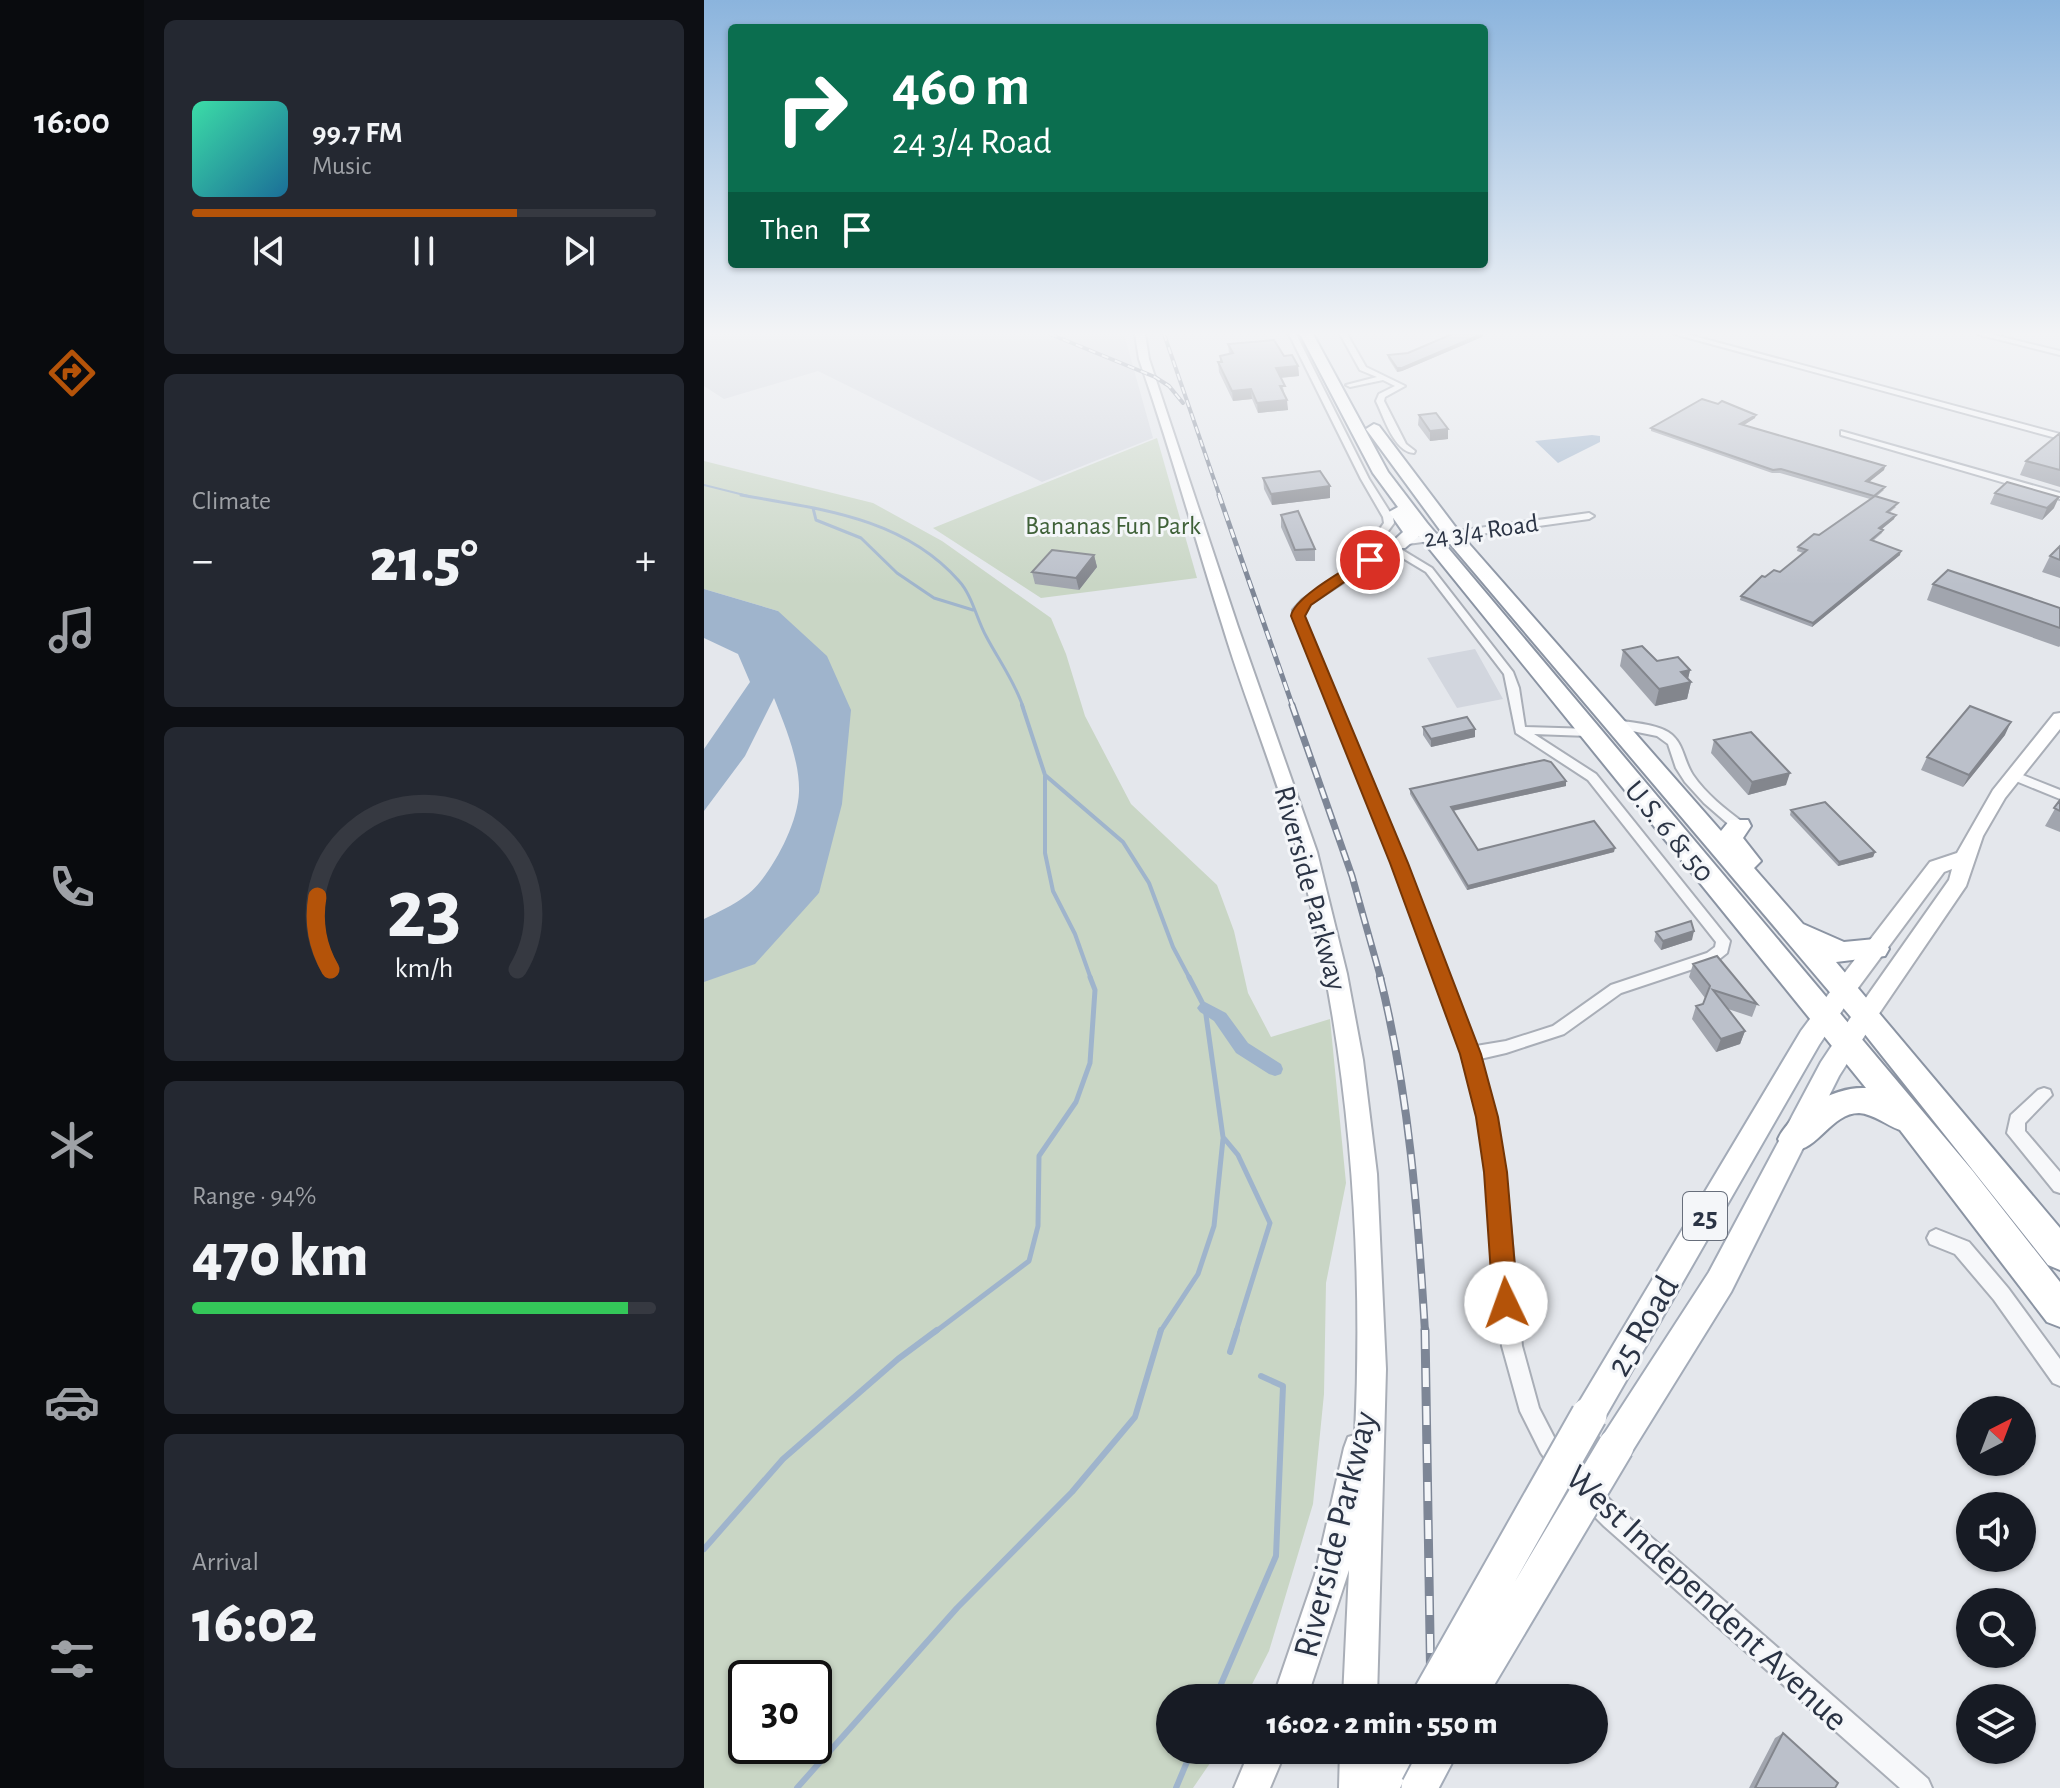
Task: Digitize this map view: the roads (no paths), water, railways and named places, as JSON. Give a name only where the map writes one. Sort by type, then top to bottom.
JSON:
[{"type":"highway","points":[[1352,417],[1373,460],[1373,477],[1412,533],[1394,545]]},
{"type":"highway","name":"U.S. 6 & 50","points":[[1368,417],[1384,446],[1448,534],[1823,1018],[1960,1180],[2060,1310]]},
{"type":"highway","points":[[1373,460],[1390,471],[1434,528],[1448,534]]},
{"type":"highway","name":"U.S. 6 & 50","points":[[1448,534],[1495,618],[1713,839],[1866,1015],[2060,1254]]},
{"type":"highway","points":[[1739,826],[1729,838],[1765,880],[1773,909],[1811,940],[1829,949],[1850,953],[1875,949]]},
{"type":"highway","points":[[1794,1139],[1836,1104],[1845,1100],[1869,1101],[1881,1105],[1908,1123],[1960,1180]]},
{"type":"highway","points":[[2022,1262],[2060,1293]]},
{"type":"main road","name":"Riverside Parkway","points":[[1165,417],[1230,627],[1307,852],[1325,920],[1351,1060],[1364,1174],[1372,1369],[1361,1684]]},
{"type":"main road","name":"25 Road","points":[[1474,1684],[1616,1446],[1720,1282],[1733,1252],[1847,1045],[1946,903],[1959,881],[1962,858],[1983,821],[2060,718]]},
{"type":"main road","name":"25 Road","points":[[1437,1684],[1589,1415],[1823,1018],[1937,867],[1962,858]]},
{"type":"main road","name":"Riverside Parkway","points":[[1296,1684],[1310,1648],[1352,1488],[1372,1369]]},
{"type":"main road","points":[[1252,1788],[1262,1764]]},
{"type":"main road","points":[[1357,1788],[1358,1764]]},
{"type":"main road","points":[[1378,1788],[1391,1764]]},
{"type":"main road","points":[[1419,1788],[1432,1764]]},
{"type":"street","points":[[1334,417],[1388,517],[1389,523],[1378,539],[1394,545],[1429,570],[1509,674],[1515,690],[1514,704],[1520,730],[1592,777],[1721,937],[1724,945],[1712,957],[1616,989],[1558,1030],[1506,1047],[1471,1054]]},
{"type":"street","points":[[1389,417],[1403,445],[1411,451]]},
{"type":"street","points":[[1987,417],[2060,437]]},
{"type":"street","points":[[1844,433],[2060,496]]},
{"type":"street","name":"24 3/4 Road","points":[[1298,610],[1394,545],[1448,534],[1589,516]]},
{"type":"street","name":"West Independent Avenue","points":[[1298,610],[1471,1054],[1496,1172],[1512,1346],[1530,1411],[1548,1446],[1573,1479],[1612,1518],[1919,1788]]},
{"type":"street","points":[[1520,730],[1600,727],[1661,733],[1674,743],[1675,758],[1683,770],[1716,808],[1739,826]]},
{"type":"street","points":[[2015,776],[2060,795]]},
{"type":"street","points":[[2044,1095],[2017,1120],[2016,1133],[2060,1185]]},
{"type":"street","points":[[1936,1238],[1962,1248],[2001,1294],[2060,1376]]},
{"type":"water","points":[[1600,436],[1600,442],[1558,463],[1535,441]]},
{"type":"water","points":[[704,589],[778,611],[827,656],[851,710],[842,804],[819,893],[755,964],[704,982],[704,919],[742,899],[767,873],[791,827],[798,803],[799,780],[787,732],[774,698],[745,756],[704,811],[704,749],[750,682],[738,654],[704,638]]},
{"type":"waterway","points":[[704,485],[750,497]]},
{"type":"waterway","points":[[741,495],[750,497]]},
{"type":"waterway","points":[[750,497],[858,519],[886,529],[937,560],[967,593],[1023,707]]},
{"type":"waterway","points":[[813,508],[816,520],[861,538],[897,573],[934,598],[973,610]]},
{"type":"waterway","points":[[1022,705],[1045,775],[1123,842],[1149,883],[1173,947],[1190,979]]},
{"type":"waterway","points":[[1045,776],[1045,853],[1053,891],[1075,934],[1091,979]]},
{"type":"waterway","points":[[935,1332],[1029,1261],[1038,1226],[1039,1156],[1076,1102],[1090,1063],[1095,990],[1090,977]]},
{"type":"waterway","points":[[1189,977],[1205,1008],[1223,1137],[1238,1155],[1270,1223],[1236,1332]]},
{"type":"waterway","points":[[1205,1008],[1220,1017],[1242,1048],[1275,1069]]},
{"type":"waterway","points":[[1161,1331],[1198,1274],[1214,1226],[1223,1139]]},
{"type":"waterway","points":[[704,1549],[783,1459],[898,1359],[937,1330]]},
{"type":"waterway","points":[[1230,1352],[1237,1330]]},
{"type":"waterway","points":[[797,1788],[957,1608],[1072,1492],[1135,1417],[1161,1331]]},
{"type":"waterway","points":[[1221,1684],[1276,1556],[1283,1386],[1261,1376]]},
{"type":"waterway","points":[[1176,1788],[1186,1764]]},
{"type":"railway","points":[[1193,417],[1220,497]]},
{"type":"railway","points":[[1219,495],[1293,707]]},
{"type":"railway","points":[[1292,705],[1352,876],[1381,979]]},
{"type":"railway","points":[[1380,977],[1405,1109],[1425,1332]]},
{"type":"railway","points":[[1425,1330],[1431,1684]]},
{"type":"railway","points":[[1431,1764],[1431,1788]]},
{"type":"park label","name":"Bananas Fun Park","points":[[1113,525]]}]
